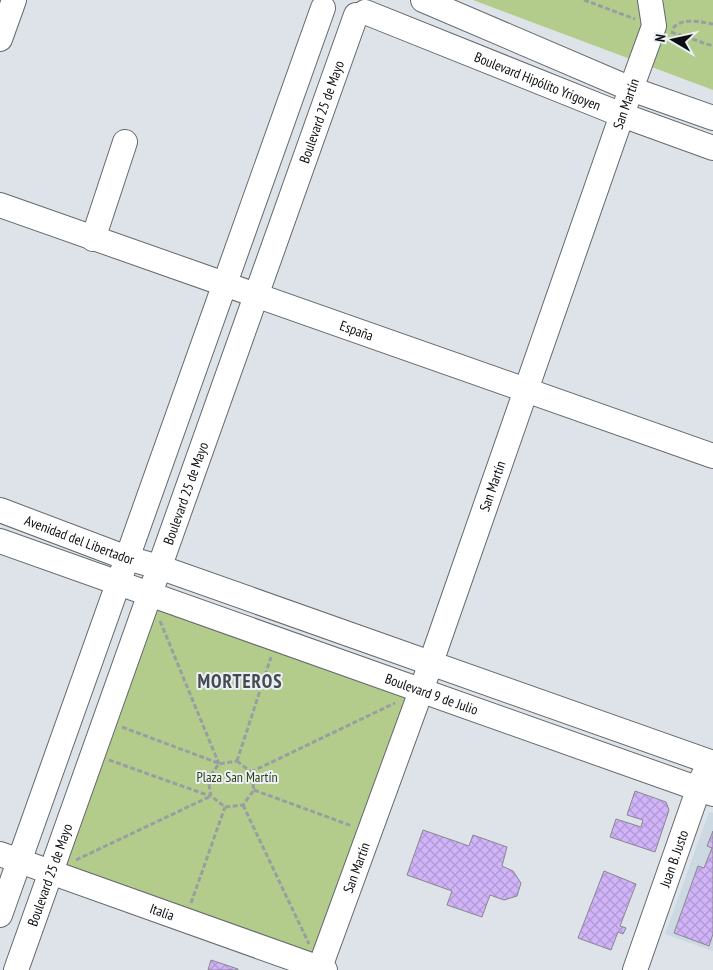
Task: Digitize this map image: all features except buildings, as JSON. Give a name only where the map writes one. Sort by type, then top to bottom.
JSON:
[{"type":"street","points":[[0,39],[14,0]]},
{"type":"street","name":"Boulevard Hipólito Yrigoyen","points":[[423,0],[631,88],[713,118]]},
{"type":"street","name":"San Martín","points":[[321,969],[431,663],[654,26],[650,0]]},
{"type":"street","points":[[0,915],[10,858],[118,583],[224,285],[320,4],[333,14],[345,16],[366,9]]},
{"type":"street","name":"Boulevard Hipólito Yrigoyen","points":[[366,9],[622,115],[713,148]]},
{"type":"street","name":"Boulevard 25 de Mayo","points":[[16,970],[255,296],[366,9]]},
{"type":"street","points":[[93,238],[125,142]]},
{"type":"street","name":"España","points":[[0,205],[713,456]]},
{"type":"street","name":"Avenidad del Libertador","points":[[0,510],[127,558],[159,567]]},
{"type":"street","name":"Avenidad del Libertador","points":[[0,541],[149,594]]},
{"type":"street","name":"Boulevard 9 de Julio","points":[[159,567],[431,663],[711,757]]},
{"type":"street","name":"Boulevard 9 de Julio","points":[[149,594],[706,792]]},
{"type":"street","name":"Juan B. Justo","points":[[636,970],[706,792],[711,757]]},
{"type":"street","name":"Italia","points":[[10,858],[321,969]]},
{"type":"path","points":[[671,32],[677,25],[691,21],[713,24]]},
{"type":"path","points":[[149,594],[219,764]]},
{"type":"path","points":[[237,761],[277,639]]},
{"type":"path","points":[[251,772],[421,691]]},
{"type":"path","points":[[92,754],[211,796],[225,807],[243,805],[254,790],[251,772],[237,761],[219,764],[104,720]]},
{"type":"path","points":[[211,796],[208,778],[219,764]]},
{"type":"path","points":[[254,790],[370,832]]},
{"type":"path","points":[[50,872],[211,796]]},
{"type":"path","points":[[243,805],[321,969]]},
{"type":"path","points":[[185,920],[225,807]]},
{"type":"shaded area","points":[[709,812],[713,813],[713,951],[665,934]]},
{"type":"green space","points":[[473,0],[713,0],[713,90]]},
{"type":"green space","name":"Plaza San Martín","points":[[149,594],[421,691],[320,968],[50,872]]},
{"type":"district","name":"MORTEROS","points":[[240,681]]}]
